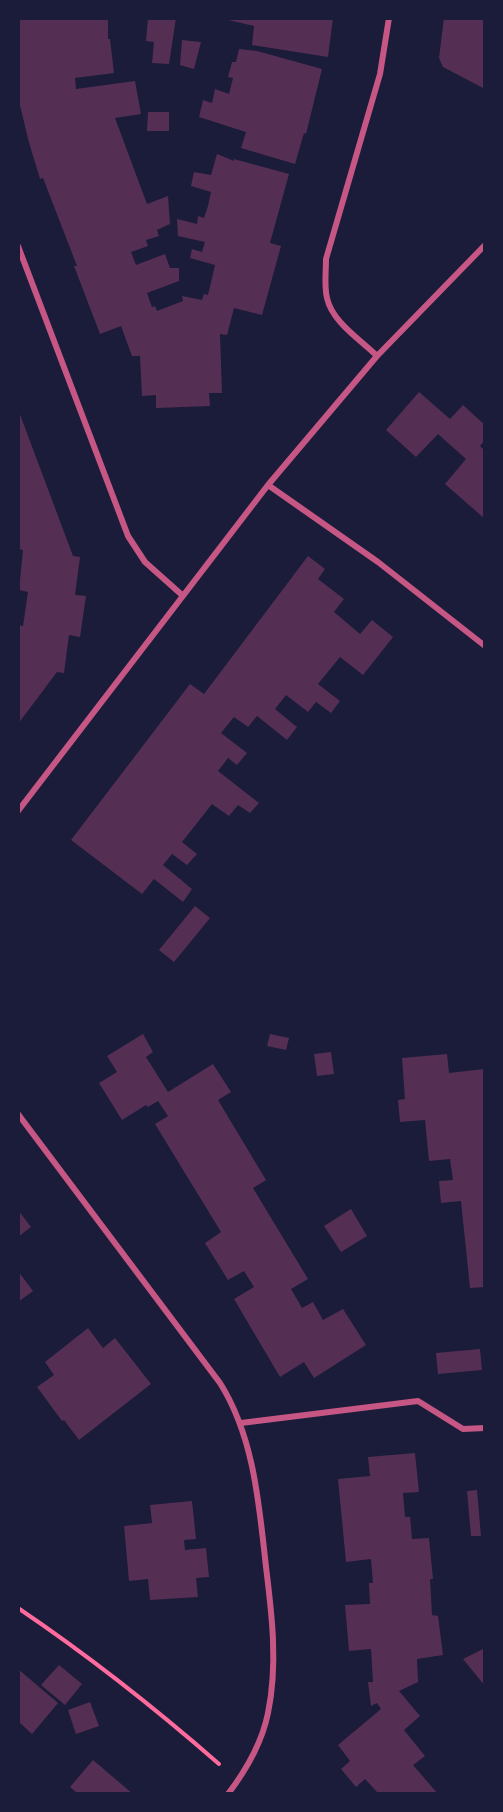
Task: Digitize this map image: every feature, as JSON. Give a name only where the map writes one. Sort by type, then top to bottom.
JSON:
[{"type":"street","points":[[377,356],[336,317],[327,301],[325,287],[326,259],[380,74],[389,18]]},
{"type":"street","points":[[19,809],[268,485],[377,356],[485,245]]},
{"type":"street","points":[[18,246],[128,536],[145,562],[182,595]]},
{"type":"street","points":[[268,485],[378,562],[485,646]]},
{"type":"street","points":[[18,1114],[220,1383],[231,1399],[241,1423],[253,1470],[271,1608],[272,1687],[262,1737],[251,1760],[228,1794]]},
{"type":"street","points":[[241,1423],[418,1401],[463,1429],[485,1428]]},
{"type":"path","points":[[18,1608],[76,1648],[172,1724],[238,1781]]},
{"type":"building","points":[[18,18],[108,18],[108,39],[110,39],[114,73],[75,78],[76,89],[135,81],[141,114],[115,118],[147,204],[168,196],[170,224],[157,230],[159,236],[146,240],[148,246],[131,252],[136,265],[165,254],[170,268],[179,268],[179,281],[147,293],[152,307],[155,306],[157,311],[183,301],[182,296],[202,300],[204,294],[208,295],[215,265],[190,258],[192,249],[202,252],[205,242],[178,236],[177,219],[197,224],[198,216],[204,218],[208,206],[211,192],[191,186],[194,172],[211,175],[217,154],[234,161],[234,159],[289,174],[270,243],[281,246],[262,315],[234,308],[227,335],[220,334],[222,393],[209,393],[210,406],[156,408],[156,395],[142,396],[140,356],[132,356],[121,326],[100,334],[43,178],[40,179],[28,139],[18,85]]},
{"type":"building","points":[[148,18],[176,18],[169,64],[152,63],[154,42],[146,41]]},
{"type":"building","points":[[220,18],[333,18],[328,57],[252,45],[254,26]]},
{"type":"building","points":[[444,18],[485,18],[485,89],[443,67],[439,58]]},
{"type":"building","points":[[182,40],[201,42],[194,69],[180,65]]},
{"type":"building","points":[[239,49],[257,51],[322,69],[306,134],[304,133],[295,164],[241,148],[246,132],[199,117],[203,100],[212,103],[215,89],[229,94],[233,78],[228,77],[232,62],[236,62]]},
{"type":"building","points":[[148,112],[169,112],[169,131],[147,131]]},
{"type":"building","points":[[419,392],[450,419],[463,405],[485,425],[485,440],[480,446],[485,451],[485,519],[445,484],[466,459],[438,434],[416,457],[386,430]]},
{"type":"building","points":[[18,409],[73,556],[80,557],[75,595],[86,596],[80,637],[69,635],[64,673],[57,672],[18,724],[18,625],[23,626],[28,592],[19,590],[23,550],[18,549]]},
{"type":"building","points":[[308,556],[325,569],[318,579],[344,599],[334,612],[360,634],[372,620],[393,637],[363,675],[340,657],[318,684],[340,701],[331,713],[316,702],[308,712],[286,695],[275,709],[297,727],[287,740],[257,716],[248,727],[234,717],[221,733],[247,753],[237,765],[228,758],[218,771],[259,803],[250,813],[238,805],[229,816],[212,804],[182,842],[197,854],[187,865],[172,854],[163,865],[192,889],[183,902],[154,879],[142,894],[71,840],[190,684],[204,694]]},
{"type":"building","points":[[195,906],[210,918],[174,962],[159,950]]},
{"type":"building","points":[[143,1034],[153,1052],[146,1057],[168,1092],[213,1064],[231,1092],[218,1100],[266,1180],[253,1188],[308,1279],[291,1289],[302,1308],[313,1302],[323,1320],[343,1309],[366,1345],[314,1378],[304,1362],[280,1377],[234,1299],[254,1287],[244,1271],[228,1280],[205,1243],[221,1232],[155,1124],[168,1116],[158,1101],[148,1107],[146,1105],[122,1120],[99,1083],[117,1072],[107,1056]]},
{"type":"building","points":[[270,1034],[289,1038],[286,1050],[267,1046]]},
{"type":"building","points":[[331,1052],[334,1074],[317,1076],[314,1054]]},
{"type":"building","points":[[447,1054],[449,1073],[485,1069],[485,1287],[470,1288],[461,1201],[441,1203],[439,1181],[453,1180],[450,1159],[429,1161],[425,1120],[400,1122],[398,1100],[405,1099],[402,1058]]},
{"type":"building","points":[[351,1209],[367,1236],[341,1252],[324,1226]]},
{"type":"building","points":[[18,1210],[31,1227],[18,1237]]},
{"type":"building","points":[[18,1271],[33,1291],[18,1302]]},
{"type":"building","points":[[88,1328],[103,1348],[115,1338],[151,1384],[79,1440],[37,1387],[54,1375],[45,1362]]},
{"type":"building","points":[[480,1349],[482,1370],[438,1374],[436,1353]]},
{"type":"building","points":[[415,1453],[419,1492],[403,1493],[405,1517],[410,1517],[412,1539],[429,1538],[433,1579],[430,1579],[432,1615],[438,1616],[443,1655],[417,1659],[418,1682],[399,1691],[420,1716],[404,1730],[425,1756],[413,1765],[438,1794],[375,1794],[377,1792],[365,1779],[356,1787],[341,1769],[350,1761],[338,1745],[381,1709],[377,1703],[371,1706],[368,1682],[373,1682],[371,1649],[349,1651],[345,1605],[370,1604],[369,1583],[373,1583],[371,1559],[346,1562],[338,1479],[370,1476],[368,1457]]},
{"type":"building","points":[[477,1490],[481,1536],[471,1536],[467,1491]]},
{"type":"building","points":[[192,1501],[196,1539],[184,1540],[185,1550],[206,1548],[209,1577],[196,1578],[198,1597],[150,1600],[148,1579],[129,1581],[124,1526],[152,1523],[150,1505]]},
{"type":"building","points":[[485,1648],[485,1686],[463,1659]]},
{"type":"building","points":[[59,1665],[82,1684],[65,1705],[41,1685]]},
{"type":"building","points":[[18,1669],[58,1703],[32,1734],[18,1721]]},
{"type":"building","points":[[90,1702],[99,1726],[76,1734],[68,1710]]},
{"type":"building","points":[[93,1760],[133,1794],[74,1794],[76,1792],[70,1787]]}]
